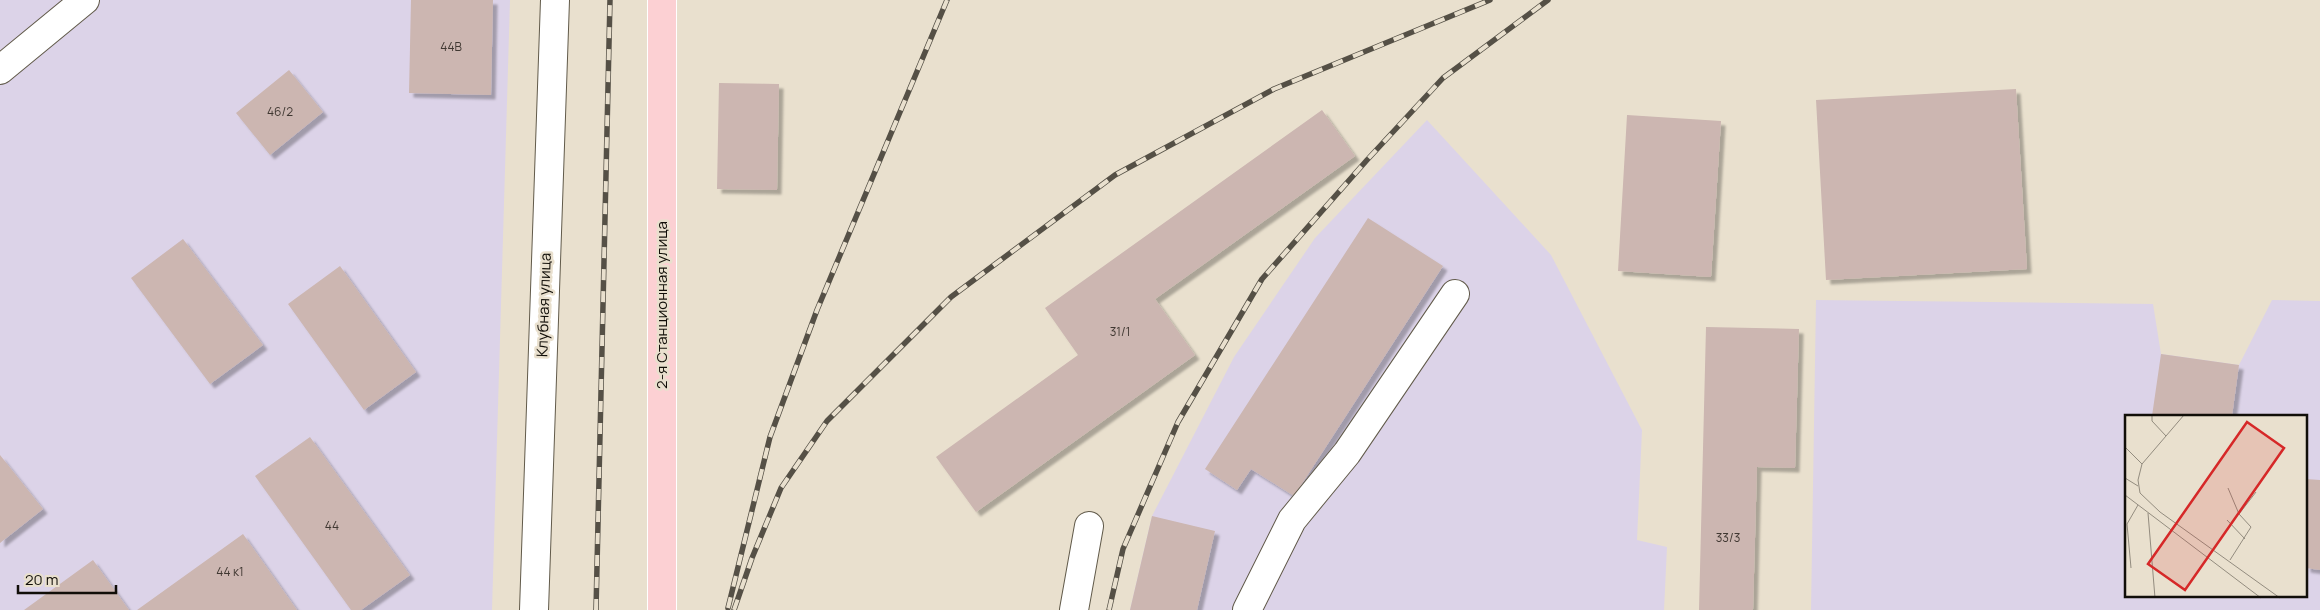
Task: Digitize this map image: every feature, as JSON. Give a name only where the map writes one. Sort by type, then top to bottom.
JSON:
[{"type":"main road","name":"2-я Станционная улица","points":[[662,0],[662,610]]},
{"type":"street","points":[[0,70],[85,0]]},
{"type":"street","name":"Клубная улица","points":[[534,610],[555,0]]},
{"type":"street","points":[[1247,610],[1292,520],[1347,452],[1455,294]]},
{"type":"street","points":[[1074,610],[1089,526]]},
{"type":"shaded area","points":[[0,0],[510,0],[492,610],[0,610]]},
{"type":"shaded area","points":[[1427,120],[1551,255],[1642,430],[1637,540],[1667,547],[1664,610],[1130,610],[1152,516],[1234,357],[1315,238]]},
{"type":"shaded area","points":[[1816,300],[2153,304],[2161,354],[2239,365],[2272,300],[2320,301],[2320,610],[1811,610]]},
{"type":"building","points":[[411,0],[493,0],[491,95],[409,93]]},
{"type":"building","points":[[289,70],[323,112],[270,155],[236,113]]},
{"type":"building","points":[[719,83],[779,84],[777,190],[717,189]]},
{"type":"building","points":[[2016,89],[2027,269],[1826,280],[1816,100]]},
{"type":"building","points":[[1322,110],[1355,156],[1155,299],[1195,355],[976,512],[936,457],[1078,355],[1045,308]]},
{"type":"building","points":[[1627,115],[1721,121],[1711,277],[1618,271]]},
{"type":"building","points":[[1368,218],[1443,266],[1294,496],[1251,469],[1237,490],[1205,469]]},
{"type":"building","points":[[183,239],[263,345],[210,384],[131,278]]},
{"type":"building","points":[[340,266],[416,372],[364,410],[288,304]]},
{"type":"building","points":[[1706,327],[1799,329],[1795,468],[1757,467],[1753,610],[1699,610]]},
{"type":"building","points":[[2161,354],[2239,365],[2232,415],[2152,415]]},
{"type":"building","points":[[310,437],[410,575],[361,610],[351,610],[255,476]]},
{"type":"building","points":[[0,455],[43,509],[0,543]]},
{"type":"building","points":[[2308,479],[2320,480],[2320,570],[2308,568]]},
{"type":"building","points":[[1152,516],[1215,531],[1197,610],[1130,610]]},
{"type":"building","points":[[243,534],[297,610],[137,610]]},
{"type":"building","points":[[93,560],[129,610],[24,610]]},
{"type":"railway","points":[[596,610],[610,0]]},
{"type":"railway","points":[[728,608],[770,437],[817,310],[947,0]]},
{"type":"railway","points":[[734,610],[752,558],[781,488],[827,421],[951,297],[1115,175],[1274,89],[1490,0]]},
{"type":"railway","points":[[1109,610],[1123,549],[1178,422],[1262,279],[1367,160],[1443,78],[1548,0]]}]
